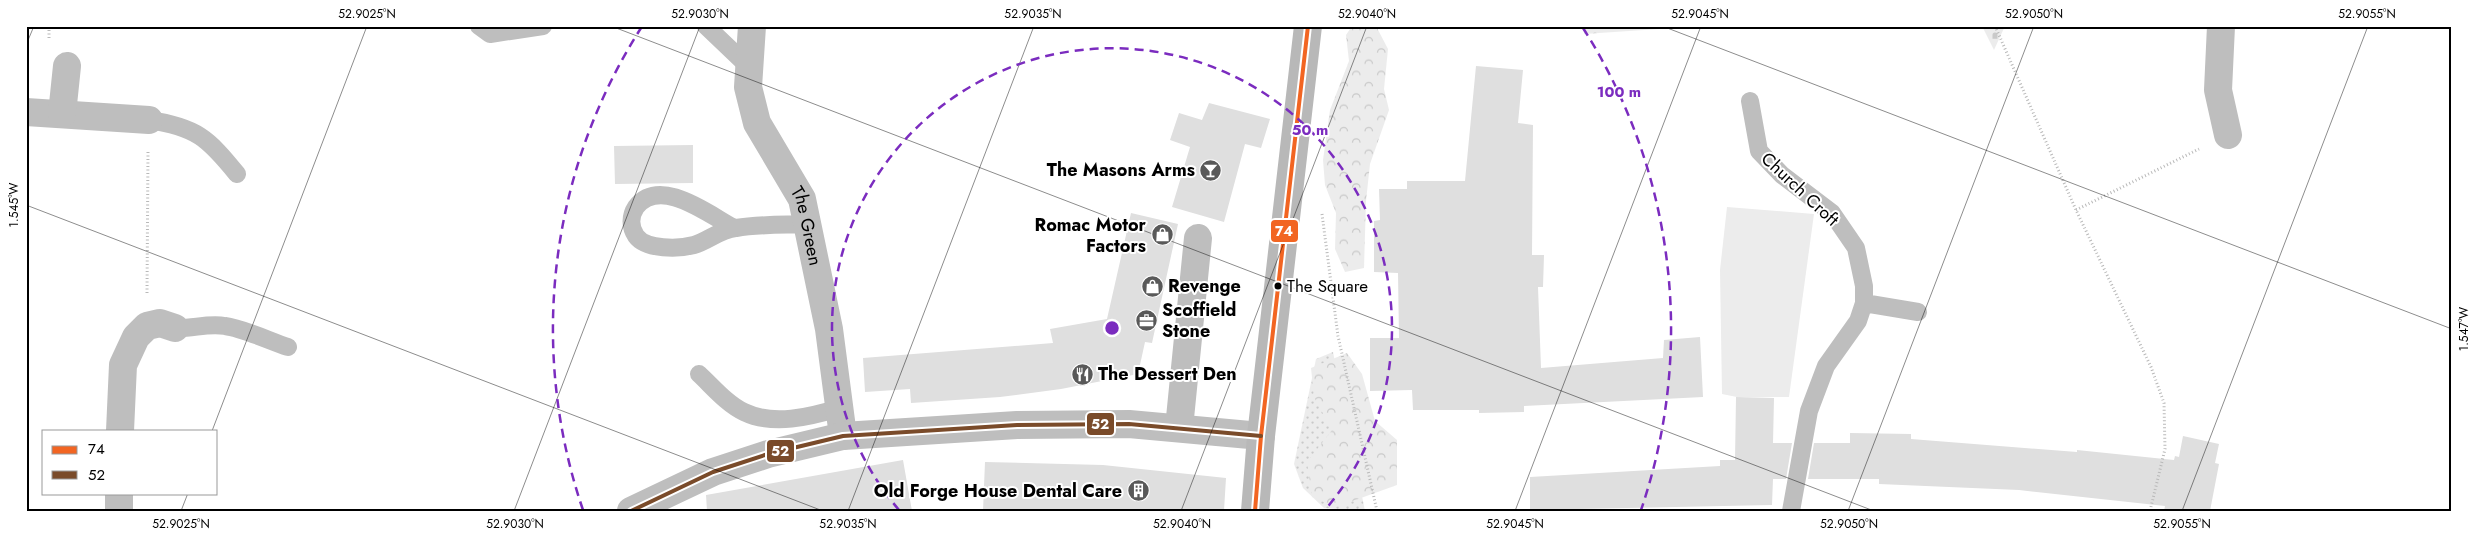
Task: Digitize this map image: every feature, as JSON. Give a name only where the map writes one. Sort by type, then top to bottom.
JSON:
[{"type":"street","name":"The Green","points":[[752,26],[748,87],[758,123],[802,199],[830,329],[843,436]]},
{"type":"street","points":[[1255,511],[1260,436],[1308,26]]},
{"type":"street","points":[[2221,26],[2218,90],[2228,135]]},
{"type":"street","points":[[62,114],[67,66]]},
{"type":"street","points":[[26,112],[149,120]]},
{"type":"street","points":[[1179,428],[1198,238]]},
{"type":"street","points":[[120,430],[123,365],[136,337],[146,326],[160,323],[175,328]]},
{"type":"street","points":[[631,511],[713,472],[768,454],[843,436],[1017,425],[1129,424],[1260,436]]},
{"type":"street","points":[[119,494],[119,511]]},
{"type":"lane","points":[[480,26],[490,34],[543,26]]},
{"type":"lane","points":[[706,26],[750,68]]},
{"type":"lane","name":"Church Croft","points":[[1750,101],[1759,151],[1782,175],[1832,214],[1856,248],[1864,286],[1864,303],[1858,321],[1826,366],[1809,411],[1791,511]]},
{"type":"lane","points":[[149,120],[174,124],[194,131],[215,147],[237,174]]},
{"type":"lane","points":[[734,228],[677,198],[661,194],[650,196],[640,202],[634,211],[631,225],[637,237],[645,243],[659,246],[693,245],[734,228],[808,224]]},
{"type":"lane","points":[[1864,303],[1918,312]]},
{"type":"lane","points":[[175,328],[191,329],[212,325],[227,326],[288,347]]},
{"type":"lane","points":[[699,374],[742,412],[760,418],[790,419],[816,416],[839,408]]},
{"type":"path","points":[[1995,26],[2076,210],[2151,367],[2164,403],[2165,449],[2150,511]]},
{"type":"path","points":[[146,326],[149,120]]},
{"type":"path","points":[[2076,210],[2228,135]]},
{"type":"path","points":[[1321,207],[1338,336],[1377,511]]},
{"type":"green space","points":[[1352,26],[1376,26],[1388,49],[1384,89],[1389,110],[1370,164],[1366,201],[1364,268],[1345,272],[1335,249],[1336,213],[1325,185],[1323,160],[1330,110],[1349,61],[1346,35]]},
{"type":"green space","points":[[1584,26],[1704,26],[1584,34]]},
{"type":"green space","points":[[1982,26],[2005,26],[1994,50]]},
{"type":"green space","points":[[1727,207],[1814,214],[1789,397],[1737,397],[1722,394],[1720,270]]},
{"type":"green space","points":[[1333,352],[1365,511],[1324,508],[1303,488],[1294,464],[1316,359]]},
{"type":"green space","points":[[1347,353],[1362,374],[1375,421],[1397,440],[1397,485],[1336,507],[1312,497],[1307,462],[1332,430],[1314,397],[1311,368]]},
{"type":"building","points":[[1476,66],[1523,70],[1518,123],[1533,125],[1532,255],[1544,255],[1543,287],[1538,287],[1541,368],[1663,358],[1664,340],[1700,337],[1703,397],[1524,406],[1524,412],[1479,413],[1479,410],[1413,410],[1412,390],[1370,391],[1370,338],[1399,338],[1398,273],[1374,272],[1374,221],[1380,220],[1379,189],[1407,189],[1407,181],[1465,181]]},
{"type":"building","name":"The Masons Arms","points":[[1209,103],[1270,119],[1261,148],[1245,144],[1224,222],[1172,207],[1190,147],[1170,140],[1179,113],[1202,120]]},
{"type":"building","points":[[693,145],[693,183],[615,184],[614,146]]},
{"type":"building","points":[[1131,213],[1178,224],[1152,343],[1145,342],[1138,374],[1061,389],[1000,397],[911,403],[910,389],[865,392],[863,358],[1053,343],[1050,329],[1107,319]]},
{"type":"building","points":[[1736,397],[1774,398],[1773,443],[1792,443],[1786,479],[1773,479],[1772,505],[1530,510],[1530,477],[1720,466],[1720,460],[1735,460]]},
{"type":"building","points":[[1850,433],[1911,434],[1911,439],[2077,452],[2077,450],[2174,460],[2175,456],[2179,457],[2183,436],[2219,444],[2215,463],[2219,464],[2210,511],[2164,511],[2165,506],[2019,490],[1879,484],[1879,479],[1808,479],[1814,443],[1850,443]]},
{"type":"building","points":[[903,460],[912,511],[707,511],[706,495]]},
{"type":"building","points":[[985,462],[1103,465],[1226,478],[1224,511],[983,511]]},
{"type":"transit line","name":"74","points":[[1255,511],[1261,436],[1308,26]]},
{"type":"transit line","name":"52","points":[[631,511],[713,472],[768,454],[843,436],[1017,425],[1129,424],[1261,436]]},
{"type":"place","name":"The Masons Arms","points":[[1211,170]]},
{"type":"place","name":"Romac Motor Factors","points":[[1162,235]]},
{"type":"place","name":"Revenge","points":[[1152,286]]},
{"type":"place","name":"The Square","points":[[1278,286]]},
{"type":"place","name":"Scoffield Stone","points":[[1146,320]]},
{"type":"place","name":"The Dessert Den","points":[[1082,374]]},
{"type":"place","name":"Old Forge House Dental Care","points":[[1138,491]]}]
